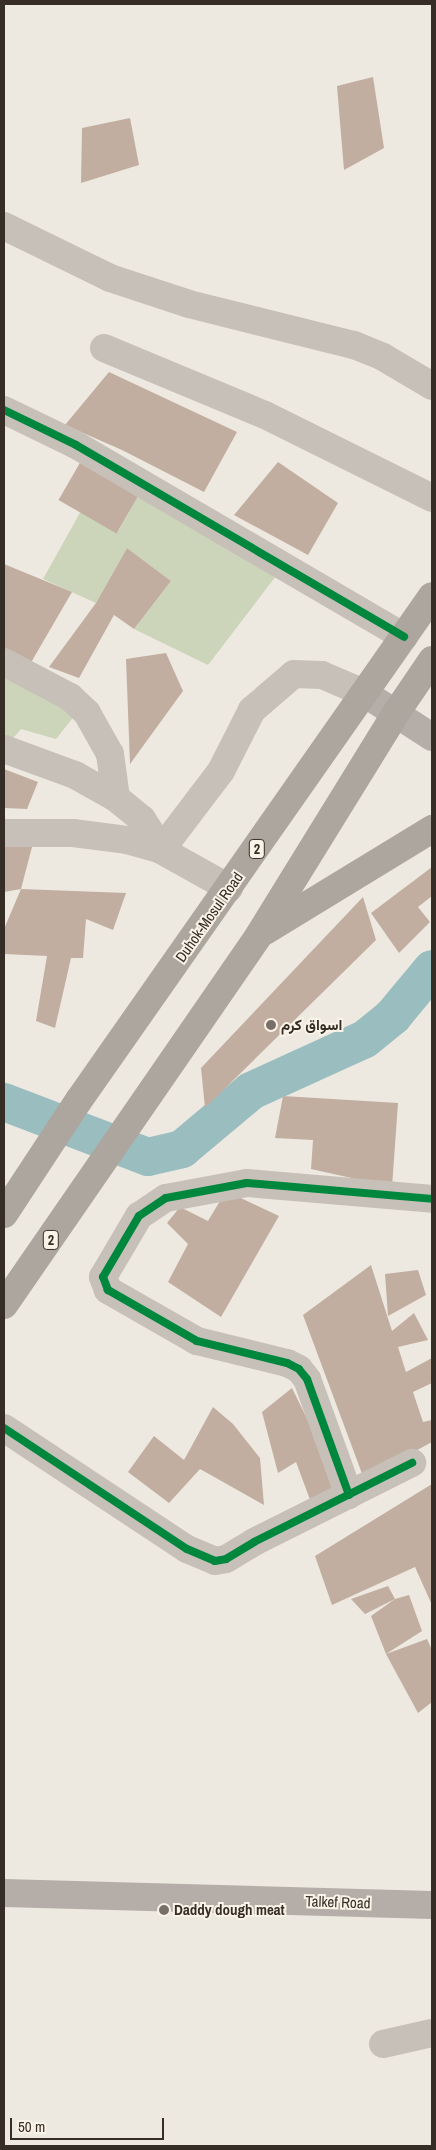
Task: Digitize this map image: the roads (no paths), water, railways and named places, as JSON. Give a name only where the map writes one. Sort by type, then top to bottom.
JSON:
[{"type":"highway","name":"Duhok-Mosul Road","points":[[4,1214],[79,1100],[432,596]]},
{"type":"highway","name":"2","points":[[4,1305],[97,1174],[259,935],[396,712],[432,660]]},
{"type":"highway","points":[[259,935],[432,829]]},
{"type":"main road","points":[[364,693],[432,737]]},
{"type":"main road","name":"Talkef Road","points":[[4,1894],[432,1905]]},
{"type":"street","points":[[4,226],[110,278],[189,304],[354,345],[383,357],[432,386]]},
{"type":"street","points":[[104,348],[265,415],[432,498]]},
{"type":"street","points":[[4,410],[76,446],[404,637]]},
{"type":"street","points":[[4,662],[70,697],[87,713],[110,754],[116,798]]},
{"type":"street","points":[[161,850],[222,771],[252,710],[294,674],[322,675],[364,693]]},
{"type":"street","points":[[4,749],[75,775],[116,798],[142,820],[161,850]]},
{"type":"street","points":[[4,833],[101,834],[161,850],[229,888]]},
{"type":"street","points":[[349,1495],[307,1379],[299,1369],[287,1363],[197,1341],[108,1290],[103,1277],[139,1216],[166,1198],[247,1183],[432,1199]]},
{"type":"street","points":[[4,1428],[187,1549],[215,1561],[226,1560],[412,1463]]},
{"type":"street","points":[[383,2044],[432,2034]]},
{"type":"waterway","points":[[4,1102],[148,1157],[182,1149],[251,1091],[365,1039],[393,1016],[432,969]]},
{"type":"place","name":"اسواق كرم","points":[[271,1025]]},
{"type":"place","name":"Daddy dough meat","points":[[164,1910]]}]
